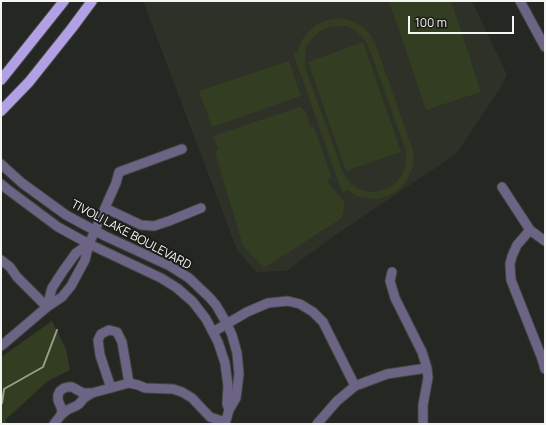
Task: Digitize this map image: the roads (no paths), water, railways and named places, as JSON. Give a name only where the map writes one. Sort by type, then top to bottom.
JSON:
[{"type":"main road","points":[[1,80],[64,1]]},
{"type":"main road","points":[[1,111],[29,82],[92,1]]},
{"type":"street","points":[[520,1],[545,47]]},
{"type":"street","points":[[1,346],[46,307],[62,297],[71,286],[85,260],[89,244],[116,184],[119,172],[182,149]]},
{"type":"street","name":"TIVOLI LAKE BOULEVARD","points":[[1,164],[22,183],[66,215],[170,266],[189,278],[209,296],[216,305],[232,335],[237,352],[240,374],[236,398],[229,410],[225,423]]},
{"type":"street","name":"TIVOLI LAKE BOULEVARD","points":[[1,184],[58,227],[89,244],[161,278],[177,288],[193,302],[206,319],[218,342],[225,363],[228,386],[227,404],[229,410]]},
{"type":"street","points":[[502,187],[530,230],[545,241]]},
{"type":"street","points":[[105,208],[141,225],[154,226],[201,208]]},
{"type":"street","points":[[530,230],[517,244],[512,256],[510,264],[511,280],[545,369]]},
{"type":"street","points":[[46,307],[52,288],[63,271],[76,252],[89,244]]},
{"type":"street","points":[[1,260],[10,267],[17,277],[46,307]]},
{"type":"street","points":[[392,272],[390,281],[394,298],[422,352],[427,368],[428,378],[423,405],[423,424]]},
{"type":"street","points":[[213,332],[246,312],[268,303],[288,301],[300,304],[313,312],[323,322],[355,386]]},
{"type":"street","points":[[111,388],[100,355],[98,340],[101,334],[109,330],[117,332],[122,342],[129,383]]},
{"type":"street","points":[[317,424],[337,401],[355,386],[387,374],[427,368]]},
{"type":"street","points":[[61,415],[62,410],[58,400],[58,395],[64,388],[72,387],[83,393],[92,393],[129,383],[145,388],[173,389],[182,392],[192,398],[210,418],[225,423]]},
{"type":"street","points":[[54,424],[67,410],[76,406],[92,393]]},
{"type":"waterway","points":[[1,404],[4,389],[43,367],[57,330]]}]
